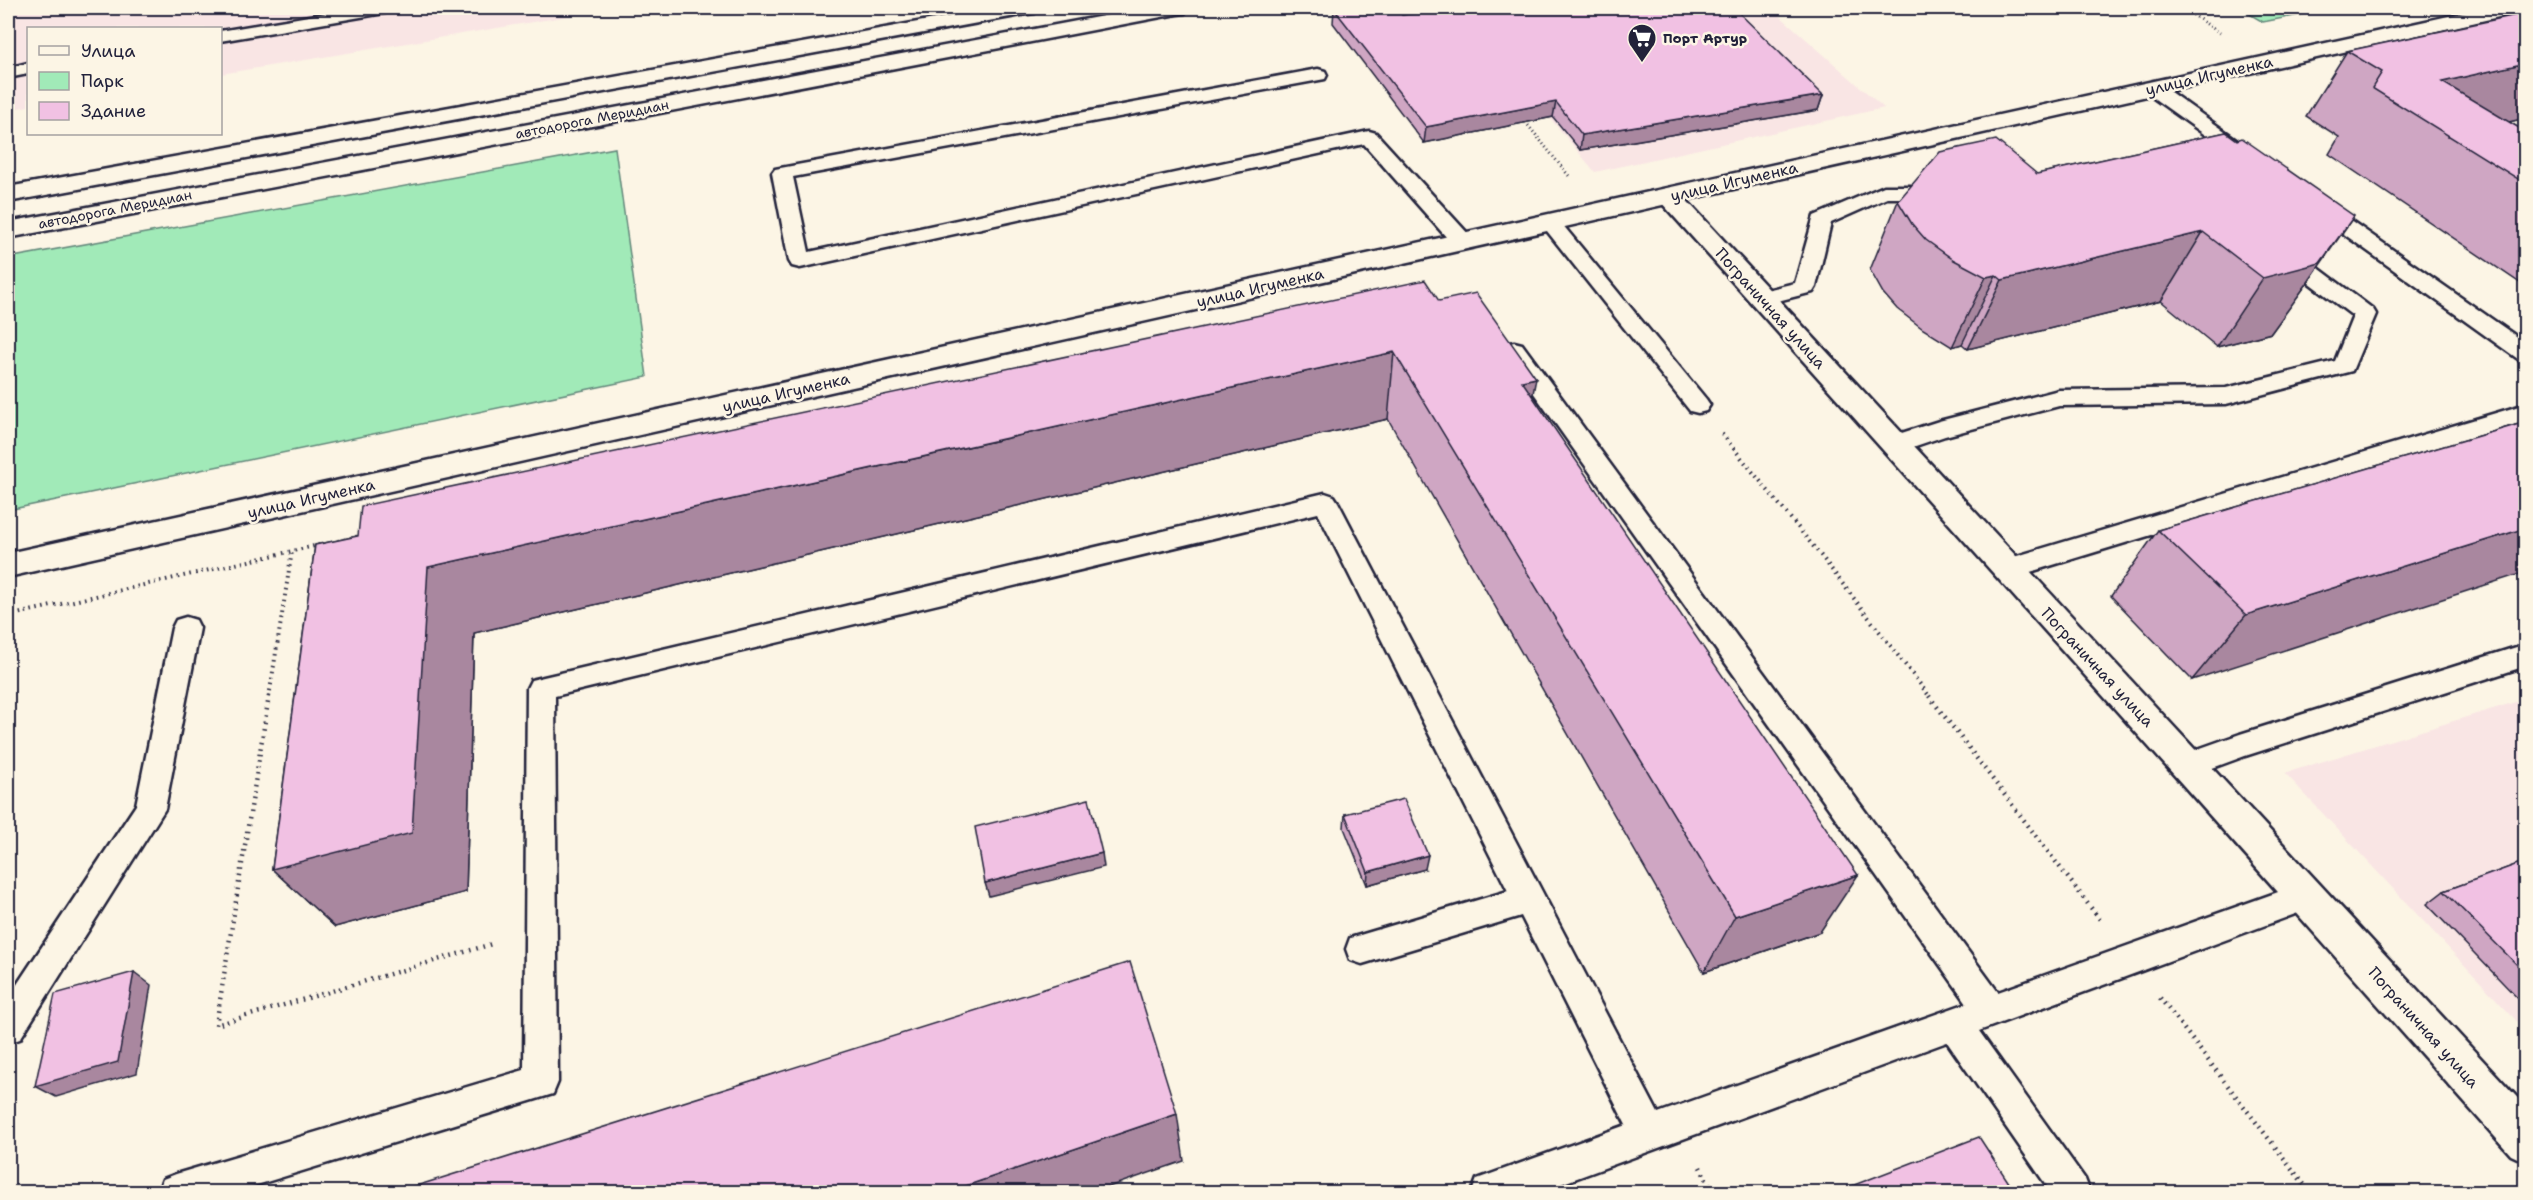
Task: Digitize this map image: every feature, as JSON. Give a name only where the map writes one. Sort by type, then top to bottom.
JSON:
[{"type":"street","name":"автодорога Меридиан","points":[[8,195],[1027,8]]},
{"type":"street","name":"автодорога Меридиан","points":[[8,230],[1177,8]]},
{"type":"street","name":"улица Игуменка","points":[[8,565],[2512,8]]},
{"type":"street","name":"Пограничная улица","points":[[1669,196],[2188,765],[2526,1140]]},
{"type":"lane","points":[[222,36],[384,8]]},
{"type":"lane","points":[[8,73],[27,69]]},
{"type":"lane","points":[[1318,75],[782,173],[800,261],[1369,137],[1463,242]]},
{"type":"lane","points":[[2152,88],[2255,161],[2229,163]]},
{"type":"lane","points":[[1762,298],[1805,287],[1821,220],[1884,192],[1965,192]]},
{"type":"lane","points":[[2298,192],[2526,354]]},
{"type":"lane","points":[[1550,222],[1698,405]]},
{"type":"lane","points":[[1895,444],[1940,429],[2059,398],[2226,396],[2344,366],[2365,314],[2262,237]]},
{"type":"lane","points":[[1497,326],[1991,1009]]},
{"type":"lane","points":[[2007,569],[2526,412]]},
{"type":"lane","points":[[176,1192],[541,1082],[542,688],[1326,501],[1650,1134]]},
{"type":"lane","points":[[8,1027],[150,809],[186,628]]},
{"type":"lane","points":[[2188,765],[2240,746],[2526,654]]},
{"type":"lane","points":[[1490,1192],[2306,896]]},
{"type":"lane","points":[[1362,949],[1530,899]]},
{"type":"lane","points":[[1954,1023],[2072,1192]]},
{"type":"path","points":[[1523,119],[1598,212]]},
{"type":"path","points":[[1698,405],[1821,557],[2310,1192]]},
{"type":"path","points":[[292,551],[216,1025],[541,930]]},
{"type":"shaded area","points":[[8,8],[617,8],[222,74],[222,27],[27,27],[27,106],[8,110]]},
{"type":"shaded area","name":"Порт Артур","points":[[1458,8],[1771,8],[1884,108],[1595,172]]},
{"type":"shaded area","points":[[2525,699],[2525,1030],[2285,773]]},
{"type":"green space","points":[[2239,8],[2335,8],[2263,22]]},
{"type":"green space","points":[[615,148],[647,377],[8,510],[8,258]]},
{"type":"building","name":"Порт Артур","points":[[1396,8],[1402,15],[1456,8],[1734,8],[1823,95],[1582,135],[1556,102],[1426,127],[1334,9]]},
{"type":"building","points":[[2526,13],[2526,63],[2442,82],[2526,132],[2526,184],[2372,88],[2382,72],[2347,51]]},
{"type":"building","points":[[2226,132],[2237,140],[2242,138],[2354,216],[2320,263],[2263,278],[2203,232],[2002,280],[1996,275],[1986,277],[1954,260],[1926,240],[1912,224],[1898,201],[1940,152],[1996,140],[2037,174]]},
{"type":"building","points":[[1425,280],[1439,301],[1476,293],[1536,378],[1522,381],[1858,875],[1735,916],[1394,352],[428,567],[412,833],[272,869],[315,545],[358,536],[361,506]]},
{"type":"building","points":[[2526,422],[2526,528],[2246,615],[2158,530]]},
{"type":"building","points":[[1089,799],[1102,853],[985,883],[975,827]]},
{"type":"building","points":[[1404,799],[1428,855],[1368,872],[1345,814]]},
{"type":"building","points":[[2526,861],[2526,974],[2444,891]]},
{"type":"building","points":[[1130,962],[1177,1114],[948,1192],[397,1192]]},
{"type":"building","points":[[134,972],[118,1062],[35,1086],[55,994]]},
{"type":"building","points":[[1979,1137],[2015,1192],[1836,1192]]},
{"type":"place","name":"Порт Артур","points":[[1642,64]]}]
